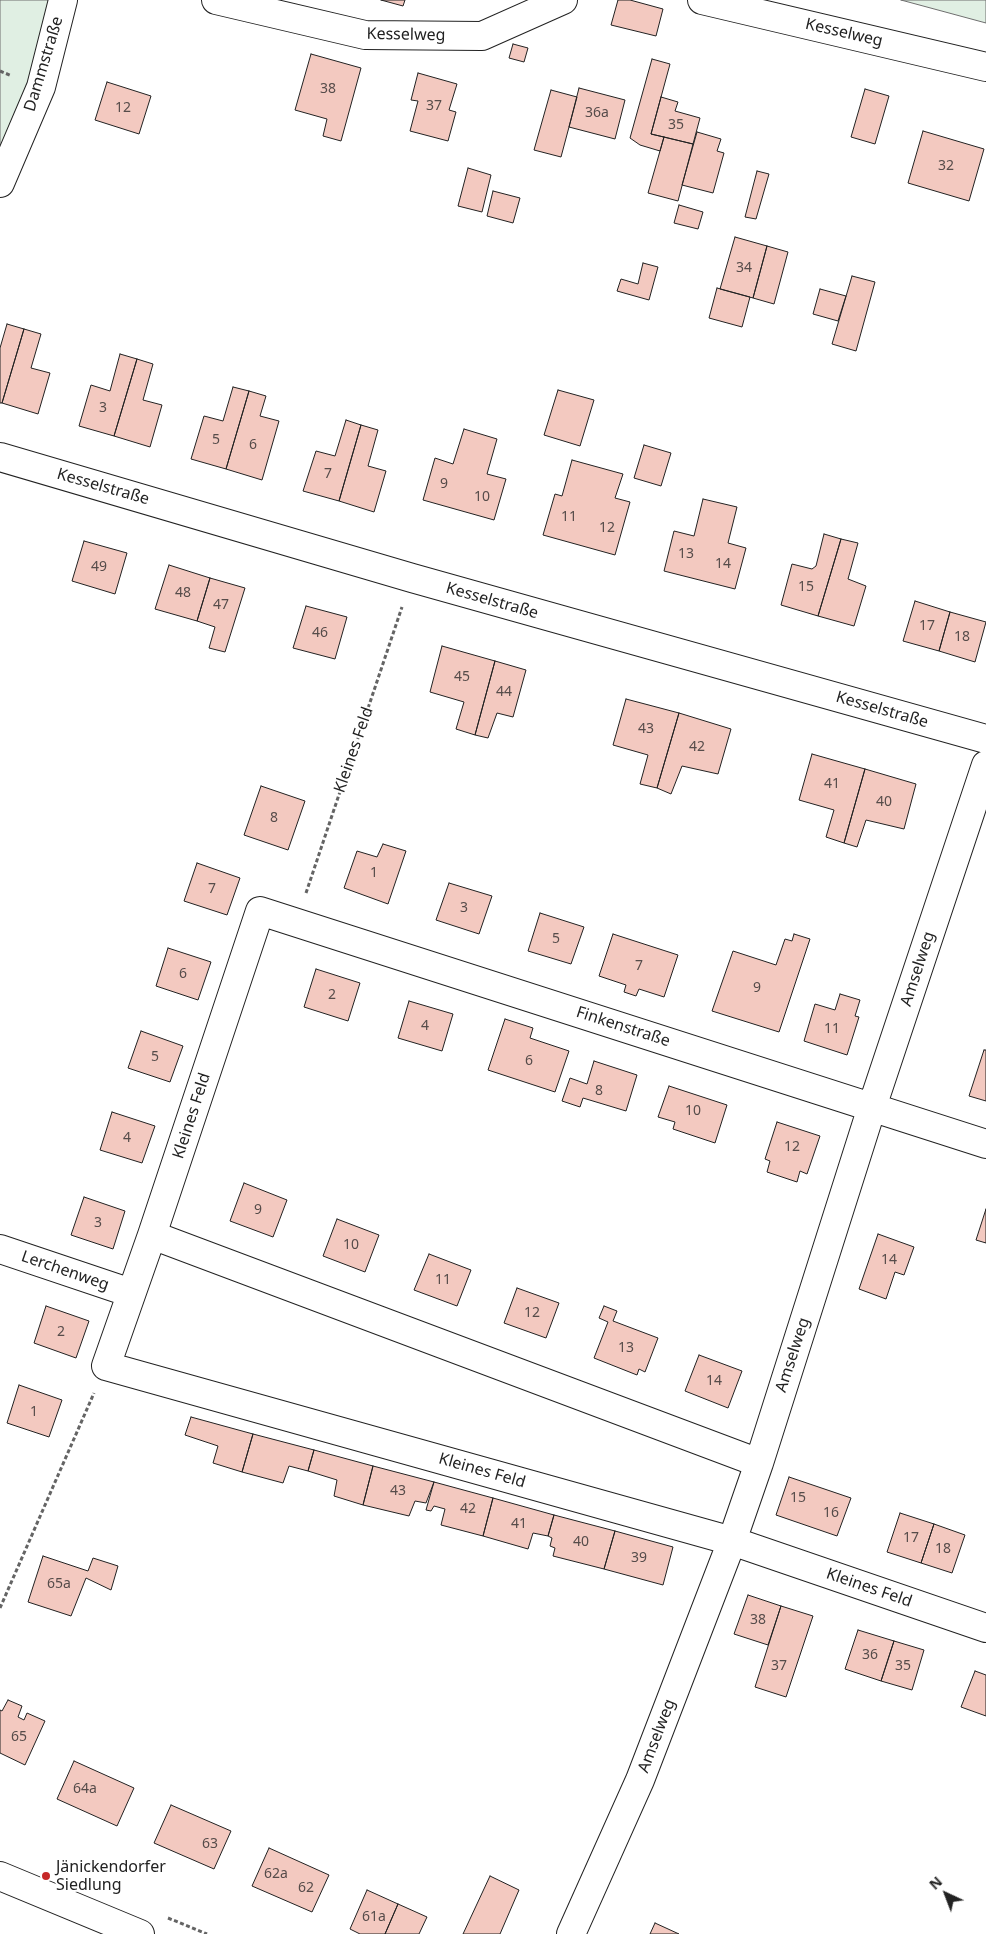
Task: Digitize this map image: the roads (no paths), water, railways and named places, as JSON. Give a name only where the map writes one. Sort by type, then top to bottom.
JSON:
[{"type":"street","name":"Dammstraße","points":[[0,183],[41,87],[63,0]]},
{"type":"street","name":"Kesselweg","points":[[216,0],[365,35],[482,36],[563,0]]},
{"type":"street","name":"Kesselweg","points":[[702,0],[986,67]]},
{"type":"street","name":"Kesselstraße","points":[[0,457],[412,578],[986,739]]},
{"type":"street","name":"Amselweg","points":[[571,1934],[640,1780],[732,1541],[759,1463],[872,1107],[986,765]]},
{"type":"street","name":"Finkenstraße","points":[[260,911],[986,1144]]},
{"type":"street","name":"Kleines Feld","points":[[260,911],[152,1235],[106,1366],[732,1541],[986,1628]]},
{"type":"street","points":[[152,1235],[759,1463]]},
{"type":"street","name":"Lerchenweg","points":[[0,1249],[131,1293]]},
{"type":"street","points":[[0,1876],[140,1934]]},
{"type":"place","name":"Jänickendorfer Siedlung","points":[[46,1876]]}]
